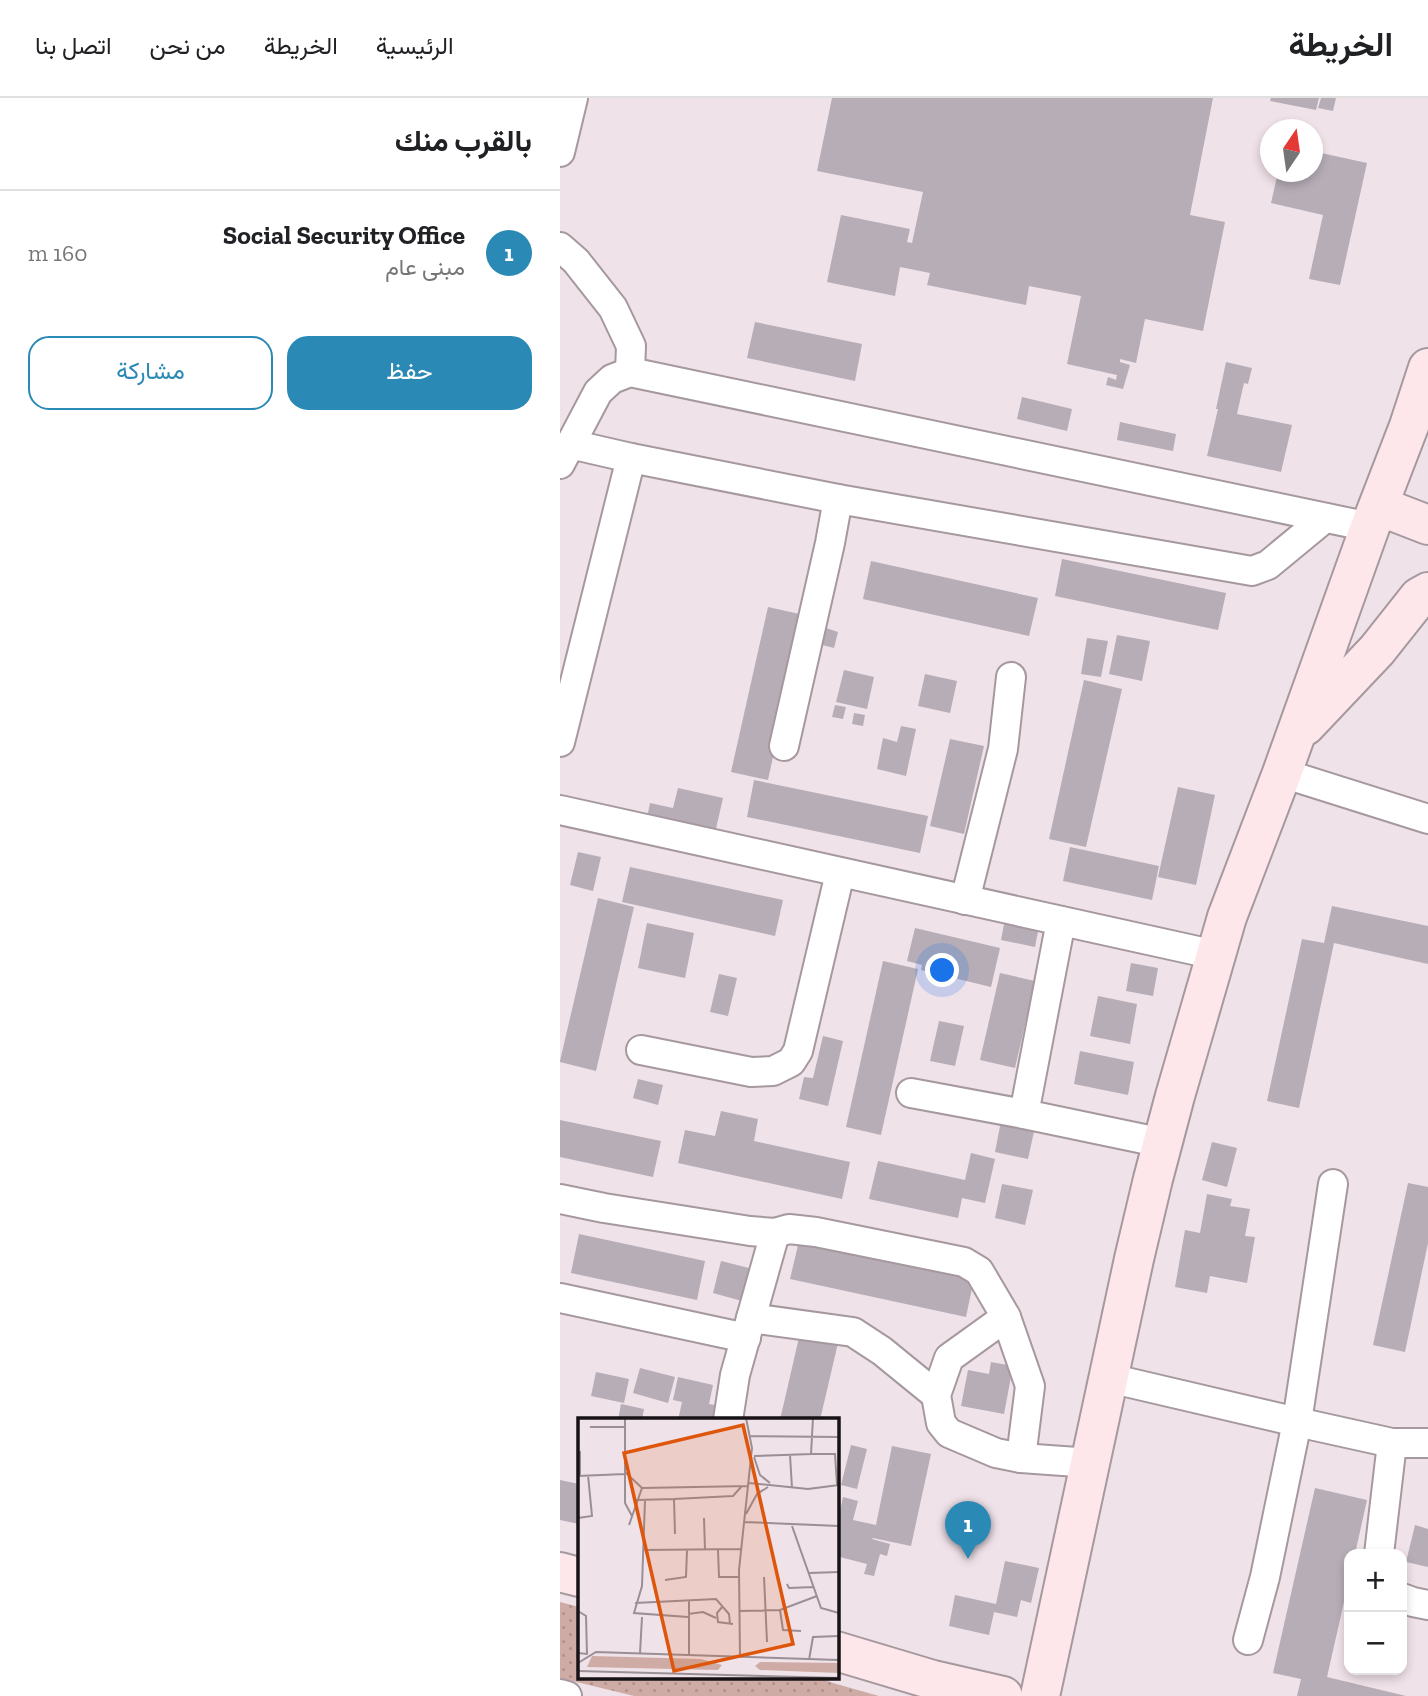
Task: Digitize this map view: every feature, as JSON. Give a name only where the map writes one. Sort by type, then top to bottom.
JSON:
[{"type":"street","points":[[560,152],[573,98]]},
{"type":"street","points":[[560,247],[576,261],[613,309],[631,346],[629,372]]},
{"type":"street","points":[[1041,1696],[1134,1259],[1175,1096],[1227,917],[1282,774],[1428,368]]},
{"type":"street","points":[[1325,518],[1268,565],[1252,571],[838,499],[631,458],[565,454],[598,392],[611,379],[629,372],[1325,518],[1379,506],[1428,502]]},
{"type":"street","points":[[560,742],[631,458]]},
{"type":"street","points":[[784,746],[838,499]]},
{"type":"street","points":[[1379,506],[1428,525]]},
{"type":"street","points":[[1296,735],[1377,650],[1419,597],[1428,592]]},
{"type":"street","points":[[965,900],[1003,748],[1011,677]]},
{"type":"street","points":[[1282,774],[1428,819]]},
{"type":"street","points":[[560,810],[1216,955]]},
{"type":"street","points":[[641,1050],[751,1072],[773,1072],[791,1062],[798,1051],[840,873]]},
{"type":"street","points":[[1024,1114],[1061,921]]},
{"type":"street","points":[[911,1093],[1163,1143]]},
{"type":"street","points":[[1248,1640],[1265,1577],[1297,1422],[1333,1184]]},
{"type":"street","points":[[560,1199],[750,1231],[775,1233],[789,1229],[817,1232],[964,1262],[979,1271],[1006,1318],[1030,1386],[1021,1458]]},
{"type":"street","points":[[727,1418],[735,1375],[775,1233]]},
{"type":"street","points":[[560,1298],[748,1328],[853,1332],[882,1351],[936,1395]]},
{"type":"street","points":[[1006,1318],[949,1357],[936,1395],[941,1423],[949,1433],[996,1452],[1021,1458],[1091,1463]]},
{"type":"street","points":[[1109,1378],[1392,1443],[1428,1443]]},
{"type":"street","points":[[1380,1549],[1392,1443]]},
{"type":"street","points":[[560,1572],[578,1577]]},
{"type":"street","points":[[1407,1600],[1428,1605]]},
{"type":"street","points":[[838,1652],[931,1688],[1003,1696]]},
{"type":"street","points":[[560,1694],[567,1696]]},
{"type":"shaded area","points":[[560,1602],[578,1607],[578,1678],[820,1678],[879,1696],[634,1696],[560,1678]]},
{"type":"building","points":[[832,98],[1213,98],[1190,215],[1225,222],[1203,331],[1145,319],[1136,363],[1120,359],[1120,362],[1130,365],[1123,389],[1106,385],[1108,377],[1116,380],[1117,375],[1067,364],[1081,296],[1029,286],[1026,305],[927,285],[930,273],[900,267],[895,296],[827,282],[841,215],[910,229],[907,242],[912,243],[923,192],[817,171]]},
{"type":"building","points":[[1271,98],[1319,98],[1316,110],[1270,101]]},
{"type":"building","points":[[1321,98],[1336,98],[1333,111],[1318,108]]},
{"type":"building","points":[[1323,153],[1367,163],[1340,285],[1309,279],[1323,215],[1271,203],[1276,182],[1323,182]]},
{"type":"building","points":[[755,322],[862,344],[855,381],[747,358]]},
{"type":"building","points":[[1226,362],[1252,368],[1248,384],[1244,383],[1237,414],[1292,425],[1281,472],[1207,456]]},
{"type":"building","points":[[1022,397],[1072,409],[1067,431],[1017,419]]},
{"type":"building","points":[[1120,422],[1176,434],[1173,451],[1117,440]]},
{"type":"building","points":[[1062,559],[1226,593],[1218,630],[1055,596]]},
{"type":"building","points":[[871,561],[1038,598],[1029,636],[863,599]]},
{"type":"building","points":[[768,607],[804,615],[768,780],[731,772]]},
{"type":"building","points":[[820,626],[838,632],[834,648],[815,643]]},
{"type":"building","points":[[1117,635],[1150,641],[1142,681],[1109,674]]},
{"type":"building","points":[[1087,638],[1108,641],[1101,677],[1081,674]]},
{"type":"building","points":[[844,670],[874,677],[867,709],[836,702]]},
{"type":"building","points":[[925,674],[957,681],[950,713],[918,706]]},
{"type":"building","points":[[1084,680],[1122,689],[1086,847],[1049,839]]},
{"type":"building","points":[[835,705],[846,707],[843,719],[832,717]]},
{"type":"building","points":[[854,713],[865,715],[863,726],[852,724]]},
{"type":"building","points":[[901,726],[916,729],[906,776],[877,769],[883,738],[897,742]]},
{"type":"building","points":[[950,739],[984,746],[964,834],[930,826]]},
{"type":"building","points":[[754,780],[928,816],[920,853],[747,817]]},
{"type":"building","points":[[1178,787],[1215,795],[1196,885],[1158,877]]},
{"type":"building","points":[[678,788],[723,798],[715,833],[647,818],[650,803],[673,808]]},
{"type":"building","points":[[1070,847],[1159,866],[1152,900],[1063,881]]},
{"type":"building","points":[[578,852],[601,857],[593,891],[570,885]]},
{"type":"building","points":[[630,867],[783,900],[775,936],[622,902]]},
{"type":"building","points":[[598,898],[634,907],[596,1071],[560,1061]]},
{"type":"building","points":[[1332,906],[1428,926],[1428,964],[1334,943],[1299,1108],[1267,1101],[1302,939],[1324,943]]},
{"type":"building","points":[[1005,919],[1039,926],[1035,947],[1001,940]]},
{"type":"building","points":[[647,923],[694,933],[685,978],[638,968]]},
{"type":"building","points":[[915,928],[1000,948],[991,987],[921,970],[922,965],[907,961]]},
{"type":"building","points":[[883,961],[918,969],[881,1135],[846,1127]]},
{"type":"building","points":[[1131,963],[1158,968],[1153,996],[1126,991]]},
{"type":"building","points":[[1000,973],[1035,981],[1015,1068],[980,1060]]},
{"type":"building","points":[[719,974],[737,978],[728,1016],[710,1012]]},
{"type":"building","points":[[1098,996],[1137,1004],[1130,1044],[1090,1036]]},
{"type":"building","points":[[939,1021],[964,1026],[955,1066],[930,1061]]},
{"type":"building","points":[[823,1036],[843,1041],[828,1106],[799,1099],[804,1077],[813,1078]]},
{"type":"building","points":[[1080,1051],[1134,1062],[1128,1095],[1074,1084]]},
{"type":"building","points":[[638,1079],[663,1085],[658,1105],[633,1098]]},
{"type":"building","points":[[721,1111],[758,1119],[754,1141],[850,1162],[842,1199],[678,1163],[685,1130],[715,1136]]},
{"type":"building","points":[[560,1120],[661,1141],[653,1177],[560,1157]]},
{"type":"building","points":[[1001,1121],[1035,1127],[1028,1159],[995,1152]]},
{"type":"building","points":[[1212,1142],[1237,1148],[1227,1187],[1202,1180]]},
{"type":"building","points":[[971,1153],[995,1159],[985,1203],[962,1198],[958,1218],[869,1199],[878,1161],[965,1180]]},
{"type":"building","points":[[1408,1183],[1428,1187],[1428,1243],[1405,1352],[1373,1345]]},
{"type":"building","points":[[1002,1184],[1033,1190],[1025,1225],[995,1218]]},
{"type":"building","points":[[1207,1194],[1232,1199],[1230,1206],[1250,1209],[1245,1236],[1255,1237],[1247,1283],[1210,1276],[1207,1293],[1175,1287],[1185,1230],[1200,1233]]},
{"type":"building","points":[[579,1234],[705,1261],[697,1300],[571,1273]]},
{"type":"building","points":[[799,1241],[974,1279],[966,1317],[790,1279]]},
{"type":"building","points":[[721,1261],[757,1270],[749,1303],[713,1293]]},
{"type":"building","points":[[800,1333],[838,1343],[820,1418],[780,1418]]},
{"type":"building","points":[[991,1362],[1013,1366],[1004,1414],[961,1406],[968,1370],[989,1374]]},
{"type":"building","points":[[640,1368],[675,1377],[668,1403],[633,1393]]},
{"type":"building","points":[[596,1372],[629,1379],[624,1403],[591,1396]]},
{"type":"building","points":[[678,1377],[713,1385],[709,1404],[720,1406],[717,1418],[678,1418],[682,1402],[673,1400]]},
{"type":"building","points":[[621,1404],[644,1409],[642,1418],[618,1418]]},
{"type":"building","points":[[851,1445],[867,1449],[857,1489],[841,1485]]},
{"type":"building","points":[[892,1446],[931,1454],[911,1546],[873,1538],[890,1544],[887,1556],[880,1554],[874,1576],[864,1574],[867,1564],[838,1557],[838,1516],[843,1497],[858,1501],[853,1520],[876,1525]]},
{"type":"building","points":[[560,1480],[578,1484],[578,1524],[560,1520]]},
{"type":"building","points":[[1315,1488],[1367,1500],[1356,1549],[1344,1549],[1344,1602],[1327,1677],[1406,1696],[1297,1696],[1301,1679],[1273,1673]]},
{"type":"building","points":[[1415,1525],[1428,1529],[1428,1567],[1407,1562]]},
{"type":"building","points":[[1005,1561],[1039,1568],[1031,1603],[1021,1600],[1017,1617],[994,1612],[989,1635],[949,1626],[955,1595],[996,1604]]},
{"type":"place","name":"Social Security Office","points":[[968,1559]]}]
